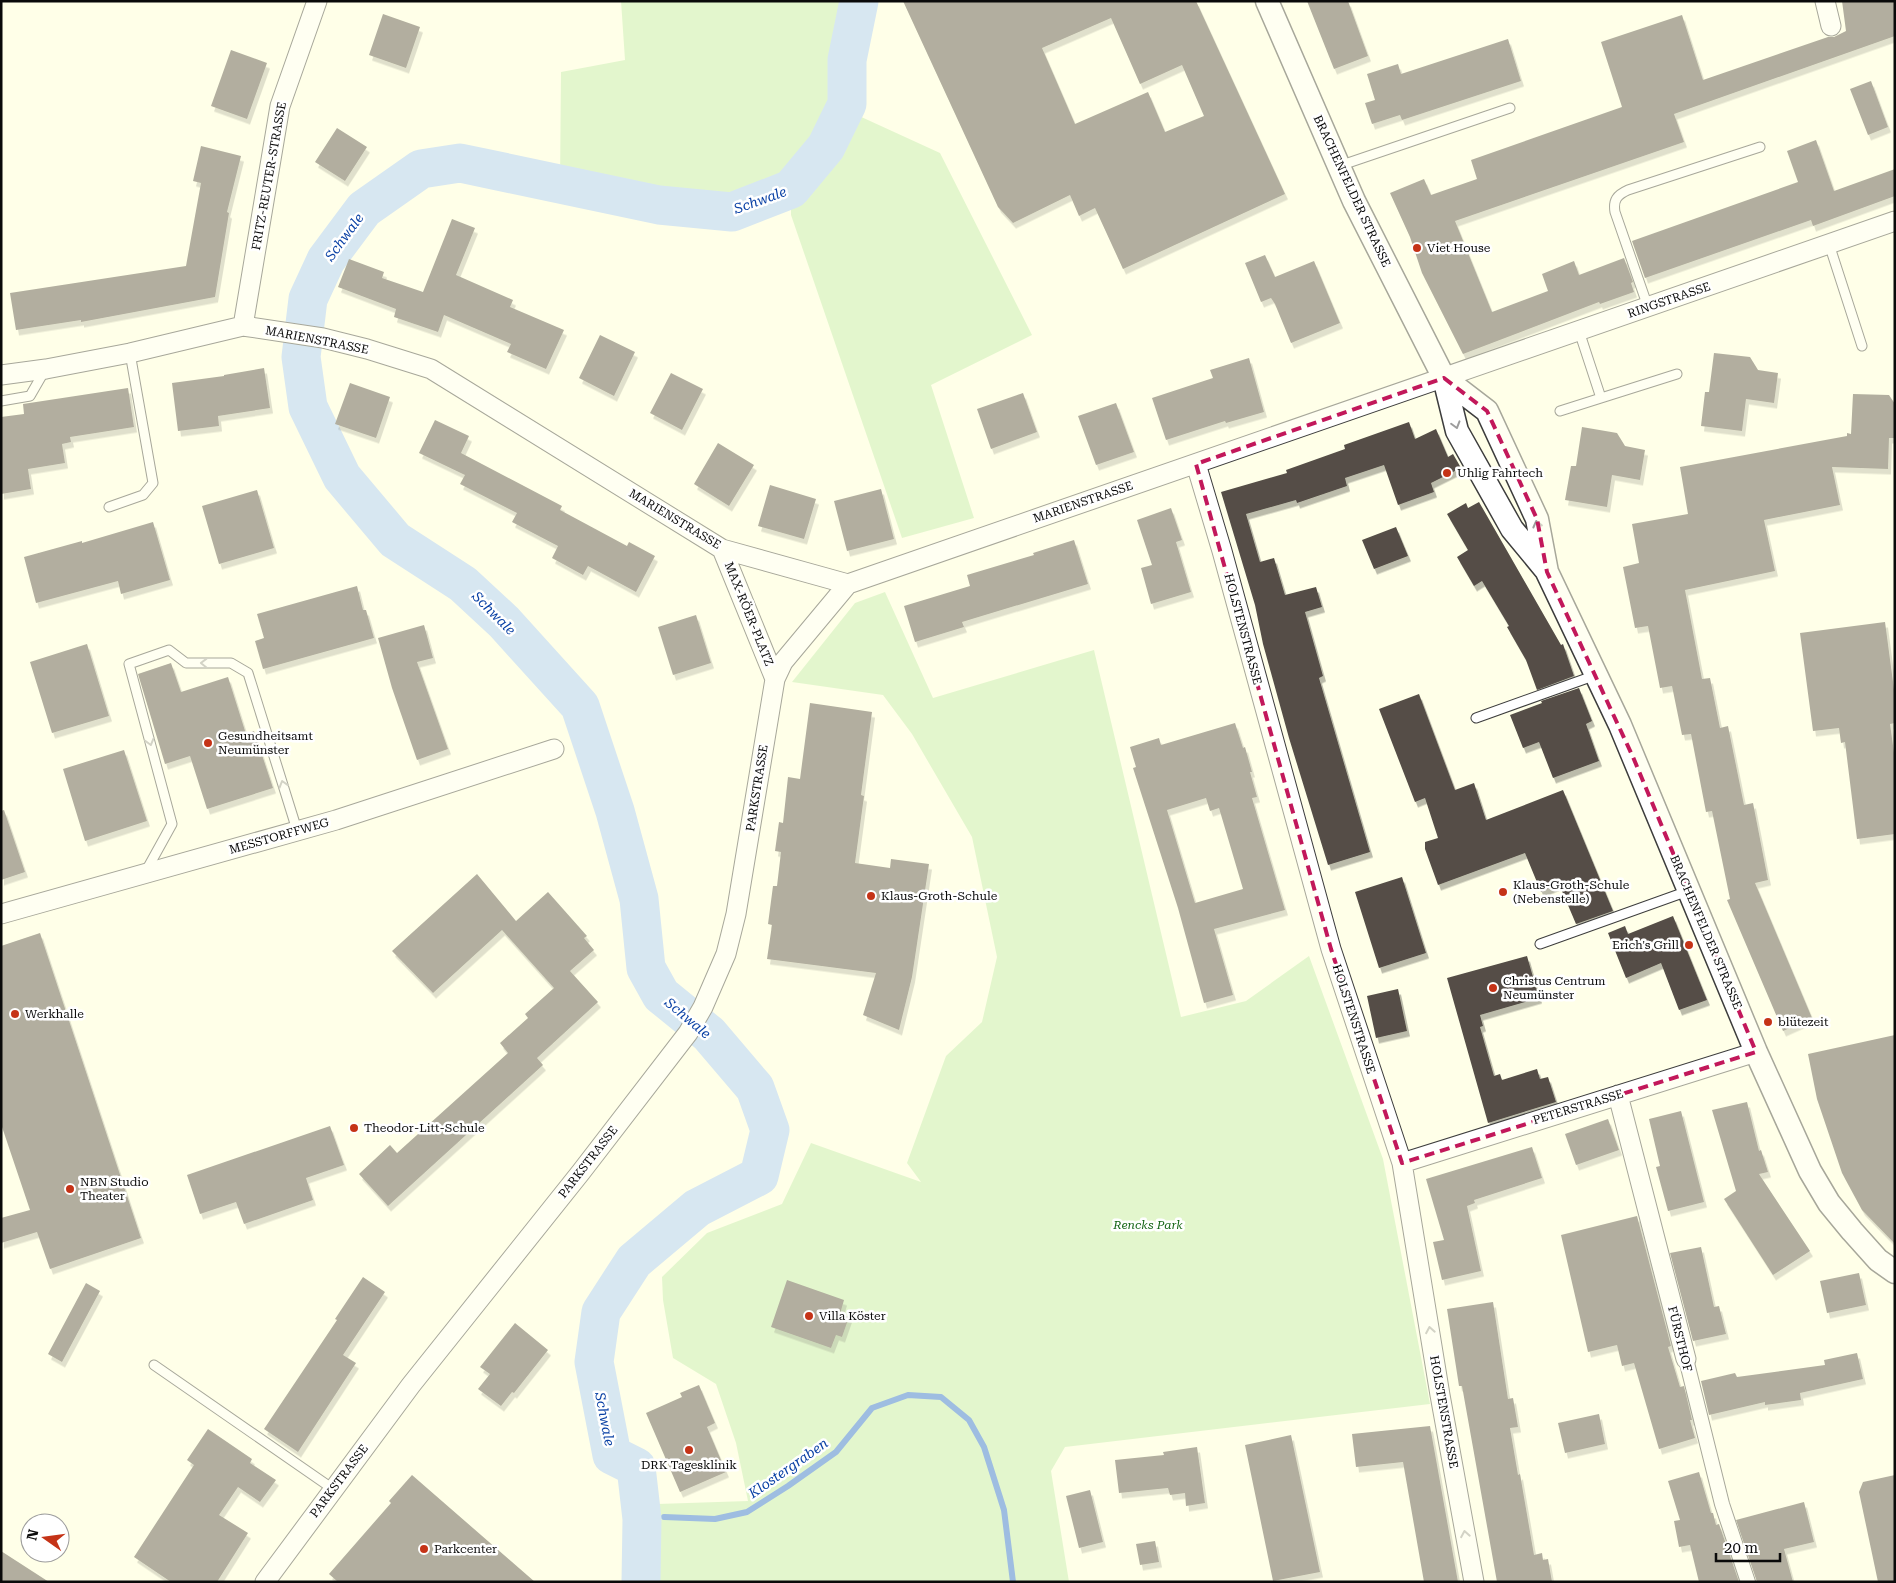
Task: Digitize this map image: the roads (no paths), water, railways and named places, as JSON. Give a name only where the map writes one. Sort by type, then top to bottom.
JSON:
[{"type":"street","name":"FRITZ-REUTER-STRASSE","points":[[243,326],[280,106],[317,1]]},
{"type":"street","name":"BRACHENFELDER STRASSE","points":[[1267,1],[1354,201],[1444,378],[1457,431],[1512,529],[1548,572]]},
{"type":"street","points":[[1825,1],[1831,26]]},
{"type":"street","name":"RINGSTRASSE","points":[[1444,378],[1895,221]]},
{"type":"street","name":"MARIENSTRASSE","points":[[1,375],[130,353],[243,326],[323,338],[367,348],[431,369],[722,549],[848,584],[1444,378]]},
{"type":"street","name":"BRACHENFELDER STRASSE","points":[[1444,378],[1487,411],[1537,519],[1548,572],[1620,725],[1756,1052],[1810,1171],[1829,1203],[1878,1260],[1895,1272]]},
{"type":"street","name":"HOLSTENSTRASSE","points":[[1196,464],[1331,949],[1402,1163],[1440,1395],[1474,1582]]},
{"type":"street","name":"MAX-RÖER-PLATZ","points":[[722,549],[775,679]]},
{"type":"street","name":"MAX-RÖER-PLATZ","points":[[775,679],[784,662],[848,584]]},
{"type":"street","name":"PARKSTRASSE","points":[[265,1582],[411,1385],[581,1172],[688,1032],[703,1007],[726,954],[736,914],[775,679]]},
{"type":"street","name":"MESSTORFFWEG","points":[[1,914],[336,820],[554,749]]},
{"type":"street","name":"PETERSTRASSE","points":[[1402,1163],[1756,1052]]},
{"type":"street","name":"FÜRSTHOF","points":[[1618,1095],[1722,1504],[1748,1582]]},
{"type":"lane","points":[[1338,166],[1510,108]]},
{"type":"lane","points":[[1648,307],[1615,212],[1614,204],[1616,197],[1628,190],[1760,147]]},
{"type":"lane","points":[[1829,244],[1862,346]]},
{"type":"lane","points":[[1579,331],[1601,398]]},
{"type":"lane","points":[[109,507],[143,495],[153,483],[130,353]]},
{"type":"lane","points":[[1,401],[30,396],[46,368]]},
{"type":"lane","points":[[1560,411],[1677,374]]},
{"type":"lane","points":[[144,875],[172,824],[129,664],[168,650],[186,662],[231,663],[248,673],[297,830]]},
{"type":"lane","points":[[1476,718],[1596,675]]},
{"type":"lane","points":[[1540,944],[1688,891]]},
{"type":"lane","points":[[154,1364],[333,1489]]},
{"type":"waterway","name":"Schwale","points":[[641,1582],[642,1519],[636,1467],[612,1455],[594,1362],[601,1312],[634,1261],[697,1208],[759,1176],[770,1130],[755,1088],[709,1034],[661,995],[646,968],[639,899],[615,811],[580,706],[504,622],[463,584],[395,540],[342,477],[308,407],[301,357],[308,299],[326,260],[364,209],[421,169],[460,163],[659,205],[732,212],[791,189],[826,147],[847,104],[847,60],[859,1]]},
{"type":"waterway","name":"Klostergraben","points":[[664,1517],[715,1519],[747,1512],[836,1452],[872,1408],[908,1395],[941,1397],[969,1420],[984,1447],[1004,1510],[1013,1582]]},
{"type":"place","name":"Viet House","points":[[1417,248]]},
{"type":"place","name":"Uhlig Fahrtech","points":[[1447,473]]},
{"type":"place","name":"Gesundheitsamt Neumünster","points":[[208,743]]},
{"type":"place","name":"Klaus-Groth-Schule (Nebenstelle)","points":[[1503,892]]},
{"type":"place","name":"Klaus-Groth-Schule","points":[[871,896]]},
{"type":"place","name":"Erich's Grill","points":[[1689,945]]},
{"type":"place","name":"Christus Centrum Neumünster","points":[[1493,988]]},
{"type":"place","name":"Werkhalle","points":[[15,1014]]},
{"type":"place","name":"blütezeit","points":[[1768,1022]]},
{"type":"place","name":"Theodor-Litt-Schule","points":[[354,1128]]},
{"type":"place","name":"NBN Studio Theater","points":[[70,1189]]},
{"type":"place","name":"Villa Köster","points":[[809,1316]]},
{"type":"place","name":"DRK Tagesklinik","points":[[689,1450]]},
{"type":"place","name":"Parkcenter","points":[[424,1549]]},
{"type":"park label","name":"Rencks Park","points":[[1148,1225]]}]
